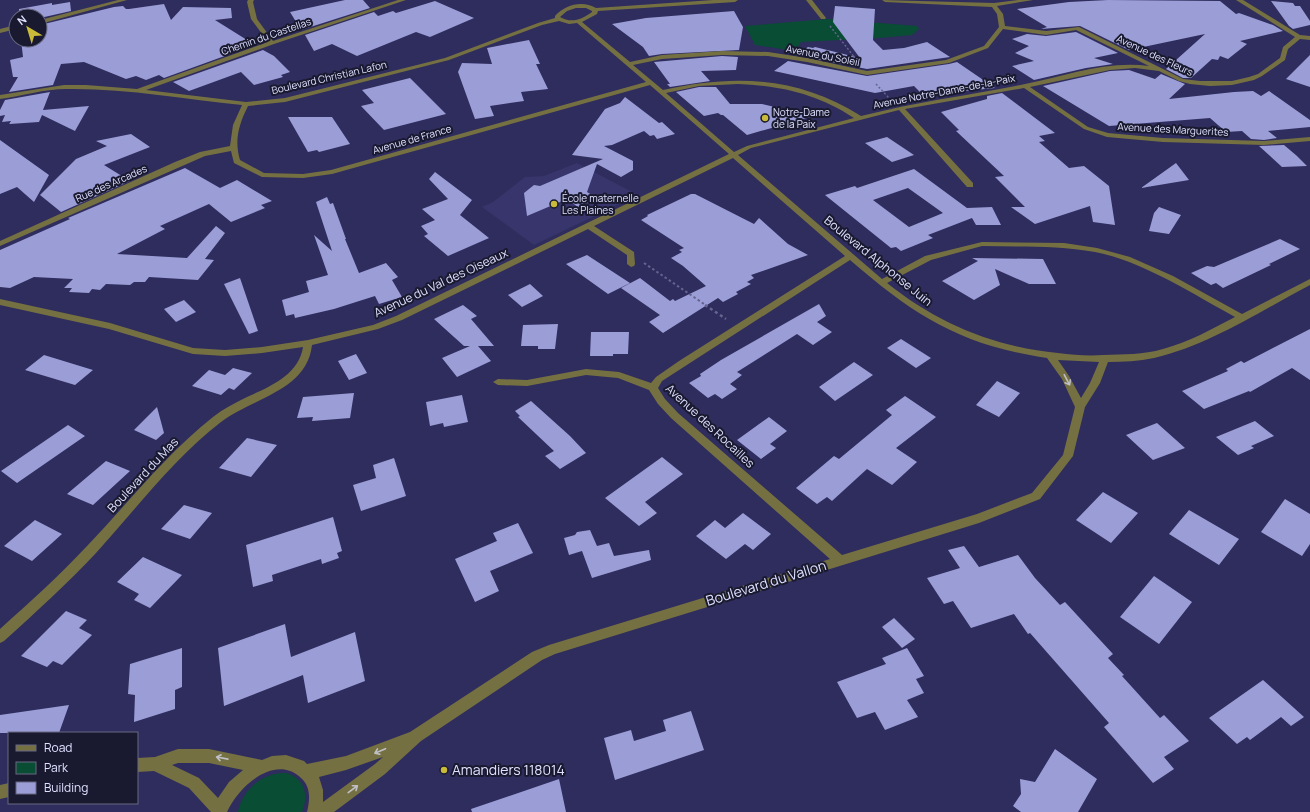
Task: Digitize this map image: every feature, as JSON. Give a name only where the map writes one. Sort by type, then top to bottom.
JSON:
[{"type":"street","points":[[89,8],[93,0]]},
{"type":"street","points":[[48,20],[124,0]]},
{"type":"street","points":[[251,0],[250,2],[254,19],[272,43]]},
{"type":"street","name":"Chemin du Castellas","points":[[136,91],[272,43],[403,0]]},
{"type":"street","points":[[595,10],[595,13],[579,22],[567,22],[557,17],[580,3],[595,10],[735,0]]},
{"type":"street","points":[[809,0],[823,18]]},
{"type":"street","points":[[885,0],[994,5],[1030,0]]},
{"type":"street","points":[[1239,0],[1299,37],[1310,38]]},
{"type":"street","points":[[994,5],[1000,14],[1002,27]]},
{"type":"street","name":"Boulevard Christian Lafon","points":[[0,97],[64,87],[136,91],[246,104],[285,100],[447,59],[540,24],[559,19]]},
{"type":"street","name":"Boulevard Alphonse Juin","points":[[579,22],[882,282],[924,314],[966,335],[1014,350],[1050,356],[1105,358],[1142,357],[1188,345],[1310,282]]},
{"type":"street","name":"Avenue des Fleurs","points":[[1002,27],[1046,34],[1077,28],[1181,80],[1193,83],[1213,84],[1236,82],[1259,75],[1283,59],[1285,48],[1299,37]]},
{"type":"street","name":"Avenue du Soleil","points":[[628,64],[662,57],[700,54],[768,54],[807,60],[867,73],[947,62],[986,47],[1002,27]]},
{"type":"street","name":"Avenue Notre-Dame-de-la-Paix","points":[[733,155],[749,147],[900,108],[1025,86],[1110,68],[1135,66],[1162,70]]},
{"type":"street","points":[[660,92],[702,84],[731,82],[769,84],[815,95],[828,100],[859,118]]},
{"type":"street","name":"Avenue de France","points":[[232,148],[237,161],[262,175],[303,176],[332,172],[650,83]]},
{"type":"street","name":"Avenue des Marguerites","points":[[1025,86],[1086,128],[1107,135],[1163,140],[1264,143],[1310,139]]},
{"type":"street","points":[[232,148],[236,123],[246,104]]},
{"type":"street","points":[[900,108],[970,185]]},
{"type":"street","name":"Rue des Arcades","points":[[0,244],[178,164],[203,154],[232,148]]},
{"type":"street","name":"Avenue du Val des Oiseaux","points":[[0,302],[110,326],[192,350],[226,353],[262,350],[308,342],[375,327],[399,318],[733,155]]},
{"type":"street","points":[[588,225],[631,254],[631,264]]},
{"type":"street","points":[[882,282],[928,258],[982,244],[1064,245],[1097,250],[1127,259],[1170,278],[1242,317]]},
{"type":"street","name":"Avenue des Rocailles","points":[[840,560],[774,504],[674,413],[656,396],[653,388],[659,379],[737,327],[850,256]]},
{"type":"street","name":"Boulevard du Mas","points":[[0,636],[60,583],[104,536],[150,482],[198,435],[220,418],[244,403],[273,390],[298,370],[308,350],[308,342]]},
{"type":"street","points":[[1050,356],[1066,378],[1080,407]]},
{"type":"street","name":"Boulevard du Vallon","points":[[322,812],[380,769],[416,736],[537,656],[554,649],[979,518],[1036,496],[1068,456],[1080,407],[1091,390],[1105,358]]},
{"type":"street","points":[[498,382],[527,383],[586,372],[619,375],[653,388]]},
{"type":"street","name":"Boulevard du Vallon","points":[[307,771],[323,770],[370,756],[416,736]]},
{"type":"street","points":[[138,765],[155,764],[178,756],[209,756],[260,766]]},
{"type":"street","points":[[155,764],[194,783],[211,800],[219,811],[235,784],[260,766],[273,762],[286,762],[298,765],[307,771],[313,780],[317,804],[314,812]]},
{"type":"path","points":[[823,18],[846,46]]},
{"type":"path","points":[[867,73],[900,108]]},
{"type":"path","points":[[631,254],[737,327]]},
{"type":"shaded area","name":"École maternelle Les Plaines","points":[[577,163],[638,195],[534,245],[482,207],[493,202],[525,177],[544,176]]},
{"type":"green space","points":[[828,19],[917,26],[919,29],[912,35],[801,42],[795,51],[755,45],[745,26]]},
{"type":"green space","points":[[277,773],[286,773],[298,779],[304,788],[305,799],[302,812],[238,812],[244,796],[255,784],[262,779]]},
{"type":"building","points":[[345,0],[363,0],[370,8],[301,30],[290,12]]},
{"type":"building","points":[[1108,0],[1220,1],[1236,14],[1239,13],[1273,25],[1283,31],[1240,41],[1247,44],[1228,59],[1220,56],[1218,60],[1212,59],[1191,78],[1183,78],[1166,69],[1205,34],[1129,50],[1080,26],[1041,29],[1047,27],[1017,9],[1069,2]]},
{"type":"building","points":[[435,1],[474,18],[430,37],[416,32],[357,56],[332,44],[314,51],[305,35],[374,12],[378,16],[393,11],[396,13]]},
{"type":"building","points":[[1271,1],[1293,3],[1295,6],[1300,6],[1310,21],[1310,25],[1293,29],[1289,26]]},
{"type":"building","points":[[70,2],[71,11],[48,16],[48,8],[24,8],[52,3],[52,5]]},
{"type":"building","points":[[164,4],[171,20],[183,7],[231,8],[232,18],[215,20],[255,45],[164,78],[159,75],[146,80],[136,76],[126,79],[84,62],[61,64],[53,85],[9,92],[18,77],[13,77],[10,60],[23,57],[22,48],[48,48],[48,23],[114,7],[123,6],[126,9]]},
{"type":"building","points":[[835,6],[875,9],[873,40],[883,50],[904,48],[927,42],[950,57],[867,69],[796,55],[808,47],[815,47],[860,58],[833,22]]},
{"type":"building","points":[[734,11],[743,27],[739,50],[649,56],[643,47],[612,24],[646,18]]},
{"type":"building","points":[[1076,32],[1118,53],[1094,58],[1113,64],[1086,68],[1034,80],[1012,66],[1034,61],[1015,53],[1029,46],[1012,39],[1027,34],[1046,36]]},
{"type":"building","points":[[529,40],[540,64],[536,64],[548,89],[521,92],[524,101],[490,106],[494,116],[475,119],[458,72],[462,63],[492,64],[487,48]]},
{"type":"building","points":[[263,50],[274,56],[290,72],[281,75],[283,77],[254,85],[241,72],[189,91],[173,82]]},
{"type":"building","points":[[1310,55],[1310,87],[1286,79]]},
{"type":"building","points":[[722,56],[738,57],[736,70],[701,71],[710,81],[670,87],[667,84],[670,84],[654,62]]},
{"type":"building","points":[[788,61],[867,76],[957,62],[995,88],[923,95],[914,86],[875,93],[774,71]]},
{"type":"building","points":[[1129,70],[1155,79],[1161,74],[1185,84],[1169,99],[1253,91],[1261,96],[1269,91],[1310,120],[1310,127],[1268,131],[1277,138],[1264,140],[1251,139],[1242,131],[1226,132],[1210,118],[1109,126],[1043,86],[1110,71]]},
{"type":"building","points":[[410,78],[446,114],[384,130],[361,106],[374,103],[362,90]]},
{"type":"building","name":"Notre-Dame de la Paix","points":[[699,87],[716,87],[730,104],[762,104],[813,116],[747,135],[723,115],[718,113],[704,116],[676,92]]},
{"type":"building","points":[[50,92],[43,110],[89,106],[75,131],[42,115],[39,122],[9,124],[11,121],[2,122],[5,115],[0,116],[0,110],[5,100]]},
{"type":"building","points":[[1002,93],[1055,133],[1039,136],[1045,141],[1039,142],[1069,168],[1084,166],[1109,186],[1115,225],[1093,222],[1090,206],[1035,224],[1011,207],[1025,207],[995,177],[1004,176],[956,131],[959,130],[941,112],[987,99],[987,96]]},
{"type":"building","points":[[625,97],[659,123],[662,122],[675,134],[657,139],[654,135],[650,136],[644,131],[612,145],[604,146],[633,161],[633,170],[621,177],[597,164],[587,192],[597,198],[578,207],[567,199],[527,216],[524,193],[534,185],[540,186],[603,159],[572,155],[605,109],[620,103]]},
{"type":"building","points":[[288,117],[332,117],[350,144],[319,152],[317,150],[308,152]]},
{"type":"building","points":[[131,134],[150,147],[104,165],[130,181],[61,212],[40,195],[76,159],[107,146],[96,141]]},
{"type":"building","points":[[887,137],[914,155],[892,162],[865,143]]},
{"type":"building","points":[[0,140],[49,175],[34,202],[17,187],[0,194]]},
{"type":"building","points":[[1284,145],[1307,166],[1282,167],[1259,146]]},
{"type":"building","points":[[1176,163],[1189,180],[1141,188]]},
{"type":"building","points":[[185,168],[220,188],[237,180],[272,201],[261,205],[265,208],[231,222],[209,204],[160,226],[165,229],[117,254],[187,258],[216,226],[225,233],[205,259],[214,260],[198,280],[149,277],[145,282],[134,282],[130,285],[106,284],[100,290],[92,289],[89,293],[69,292],[72,288],[64,288],[73,279],[34,277],[10,288],[0,287],[0,250],[70,219],[68,218]]},
{"type":"building","points":[[914,169],[967,208],[992,207],[1001,225],[976,225],[972,218],[928,235],[933,238],[901,251],[896,247],[891,248],[825,195],[855,186],[857,188]],"holes":[[[908,188],[943,213],[909,227],[873,200]]]},
{"type":"building","points":[[435,172],[472,200],[460,215],[489,238],[448,256],[424,236],[428,234],[421,226],[435,220],[422,209],[448,199],[429,179]]},
{"type":"building","points":[[691,194],[695,194],[754,224],[759,218],[788,244],[808,255],[751,275],[754,278],[747,282],[751,284],[736,292],[738,294],[723,302],[718,298],[663,333],[649,322],[660,315],[621,288],[640,278],[670,301],[673,299],[675,301],[706,286],[683,266],[671,258],[682,252],[679,250],[684,248],[641,220],[648,216],[647,215]]},
{"type":"building","points":[[327,197],[330,204],[333,203],[345,239],[359,273],[386,263],[398,277],[392,280],[402,297],[379,304],[375,296],[334,309],[295,318],[294,314],[286,316],[282,300],[309,292],[306,281],[328,275],[314,235],[332,251],[316,202]]},
{"type":"building","points":[[1159,207],[1181,215],[1169,234],[1149,231],[1154,213]]},
{"type":"building","points":[[1280,239],[1300,249],[1223,288],[1216,283],[1211,285],[1191,273],[1207,266],[1214,267]]},
{"type":"building","points":[[587,255],[630,283],[608,294],[566,264]]},
{"type":"building","points":[[972,258],[1043,259],[1056,284],[1029,284],[995,269],[1000,285],[974,300],[942,281],[978,261]]},
{"type":"building","points":[[240,278],[258,331],[249,334],[224,284]]},
{"type":"building","points":[[530,284],[543,296],[522,307],[508,295]]},
{"type":"building","points":[[184,300],[196,312],[176,322],[164,309]]},
{"type":"building","points":[[819,304],[826,316],[817,322],[832,332],[813,345],[797,334],[737,372],[742,375],[730,384],[737,389],[722,399],[715,394],[708,398],[689,383],[701,376],[700,374],[721,360]]},
{"type":"building","points":[[463,305],[477,316],[471,319],[494,346],[478,346],[491,361],[457,377],[442,358],[470,346],[464,346],[434,319]]},
{"type":"building","points":[[558,324],[555,349],[538,349],[538,346],[521,346],[523,325]]},
{"type":"building","points":[[1310,329],[1310,380],[1292,368],[1250,392],[1249,391],[1204,409],[1182,391],[1228,371],[1226,369],[1241,361],[1244,363]]},
{"type":"building","points":[[591,332],[629,332],[628,354],[613,354],[613,356],[590,356]]},
{"type":"building","points":[[901,339],[931,358],[916,368],[887,348]]},
{"type":"building","points":[[356,354],[367,373],[349,380],[338,361]]},
{"type":"building","points":[[44,355],[93,370],[75,385],[25,370]]},
{"type":"building","points":[[854,362],[873,375],[835,401],[819,387]]},
{"type":"building","points":[[233,368],[252,373],[234,390],[229,388],[221,395],[192,386],[209,370],[225,375]]},
{"type":"building","points":[[997,381],[1020,393],[999,417],[976,405]]},
{"type":"building","points":[[354,393],[350,418],[312,421],[313,417],[297,418],[303,397]]},
{"type":"building","points":[[462,395],[468,422],[444,427],[443,423],[430,426],[426,402]]},
{"type":"building","points":[[905,396],[936,417],[896,448],[917,462],[892,485],[867,469],[832,501],[827,497],[817,504],[796,488],[834,456],[839,459],[892,415],[886,410]]},
{"type":"building","points":[[531,401],[570,436],[586,453],[560,469],[545,456],[554,451],[518,417],[520,416],[515,411]]},
{"type":"building","points":[[157,407],[164,433],[156,440],[134,430]]},
{"type":"building","points":[[769,417],[787,431],[770,444],[776,448],[761,459],[737,440]]},
{"type":"building","points":[[1255,421],[1274,436],[1251,446],[1254,448],[1238,455],[1216,437]]},
{"type":"building","points":[[1157,423],[1185,448],[1153,460],[1126,435]]},
{"type":"building","points":[[68,425],[85,436],[17,483],[1,471]]},
{"type":"building","points":[[247,438],[277,445],[251,477],[219,468]]},
{"type":"building","points":[[662,457],[683,474],[645,502],[657,513],[639,526],[605,498]]},
{"type":"building","points":[[394,458],[406,496],[361,511],[353,485],[376,478],[373,465]]},
{"type":"building","points":[[106,461],[130,471],[93,505],[67,494]]},
{"type":"building","points":[[1103,492],[1138,513],[1111,543],[1076,520]]},
{"type":"building","points":[[1285,499],[1310,514],[1310,544],[1302,556],[1261,532]]},
{"type":"building","points":[[184,505],[212,513],[190,539],[161,529]]},
{"type":"building","points":[[1189,510],[1239,539],[1219,565],[1169,534]]},
{"type":"building","points":[[743,513],[771,534],[753,550],[745,544],[726,559],[696,536],[715,520],[725,528]]},
{"type":"building","points":[[333,517],[342,551],[337,553],[339,558],[322,564],[321,559],[272,575],[273,581],[253,587],[246,545]]},
{"type":"building","points":[[35,520],[62,534],[32,561],[4,546]]},
{"type":"building","points":[[518,523],[533,553],[490,571],[499,591],[475,602],[455,559],[497,541],[493,533]]},
{"type":"building","points":[[590,530],[597,546],[609,543],[614,556],[649,550],[651,560],[592,578],[582,551],[569,555],[564,538],[575,535],[577,532]]},
{"type":"building","points":[[964,546],[979,567],[1018,555],[1035,578],[1060,605],[1065,602],[1113,654],[1108,658],[1124,675],[1122,676],[1160,718],[1164,715],[1189,741],[1164,757],[1174,769],[1153,783],[1104,727],[1109,723],[1030,633],[1028,634],[1014,614],[971,628],[953,601],[944,604],[927,578],[960,568],[948,550]]},
{"type":"building","points":[[143,557],[182,575],[150,608],[134,600],[139,594],[117,582]]},
{"type":"building","points":[[1154,576],[1192,602],[1159,644],[1120,617]]},
{"type":"building","points":[[66,611],[87,620],[79,628],[92,635],[62,665],[53,661],[47,667],[21,656]]},
{"type":"building","points":[[894,618],[915,639],[902,648],[882,627]]},
{"type":"building","points":[[285,624],[291,657],[355,632],[365,681],[308,703],[303,675],[224,706],[218,648]]},
{"type":"building","points":[[182,648],[182,687],[175,690],[175,709],[134,722],[135,695],[128,694],[130,664]]},
{"type":"building","points":[[907,648],[924,676],[916,679],[924,693],[907,700],[918,717],[885,730],[875,712],[857,718],[837,682],[886,664],[882,658]]},
{"type":"building","points":[[1263,680],[1304,717],[1291,726],[1281,717],[1250,740],[1247,737],[1237,744],[1209,718]]},
{"type":"building","points":[[69,705],[59,732],[0,733],[0,715]]},
{"type":"building","points":[[691,711],[704,750],[615,780],[604,738],[631,730],[634,741],[666,731],[663,720]]},
{"type":"building","points":[[1055,749],[1097,779],[1078,812],[1021,812],[1013,806],[1021,794],[1020,779],[1035,782]]},
{"type":"building","points":[[559,779],[566,812],[472,812],[471,809]]},
{"type":"place","name":"Notre-Dame de la Paix","points":[[765,118]]},
{"type":"place","name":"École maternelle Les Plaines","points":[[554,204]]},
{"type":"place","name":"Amandiers 118014","points":[[444,770]]}]
